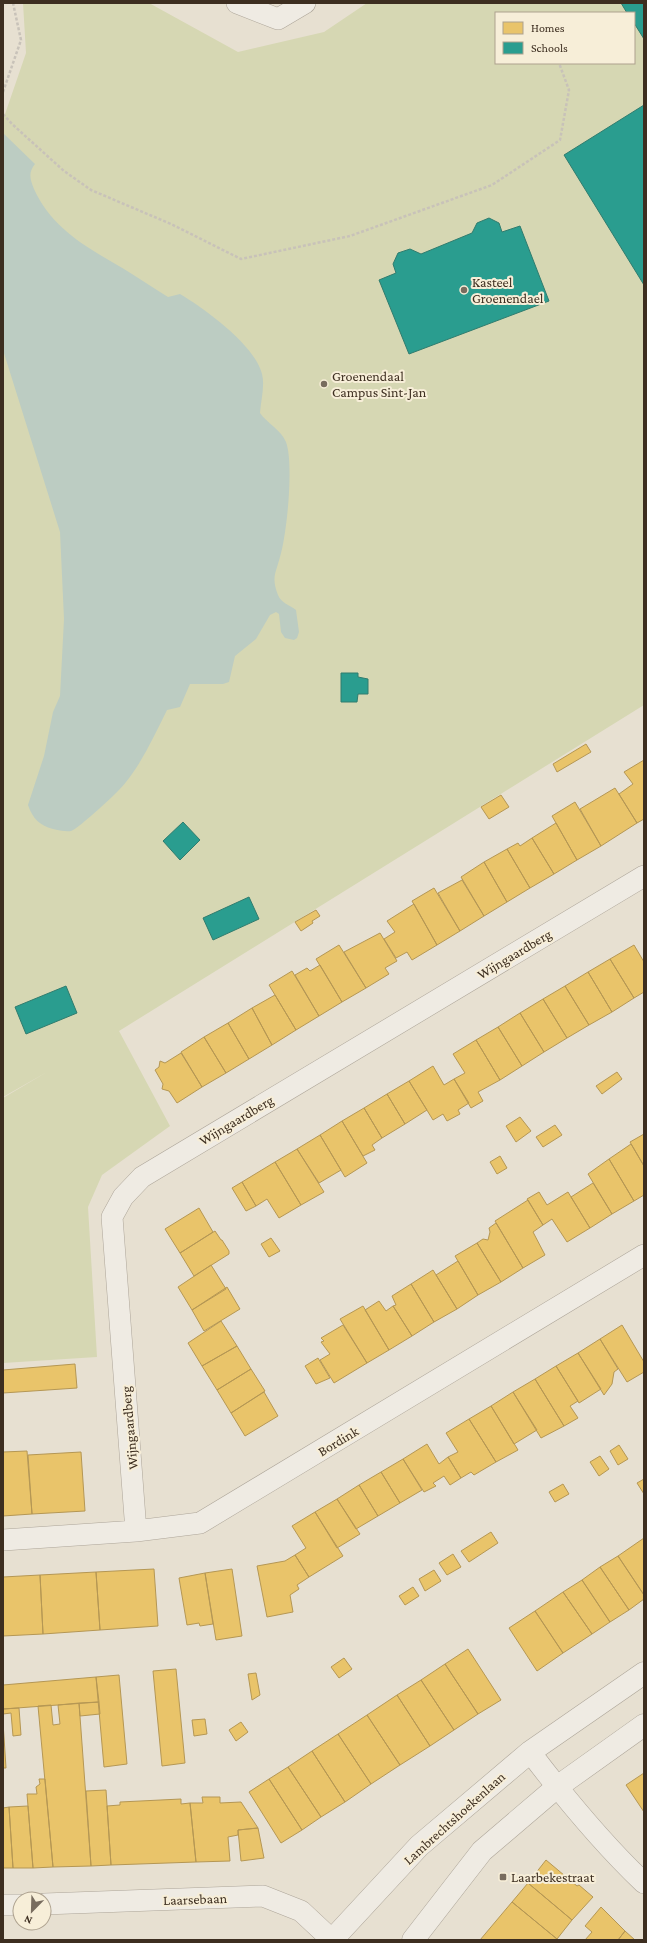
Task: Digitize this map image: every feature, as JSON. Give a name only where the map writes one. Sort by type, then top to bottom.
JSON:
[{"type":"street","points":[[237,3],[278,19],[305,3]]},
{"type":"street","name":"Wijngaardberg","points":[[136,1531],[112,1217],[123,1196],[142,1177],[644,876]]},
{"type":"street","name":"Bordink","points":[[3,1540],[136,1531],[200,1523],[643,1258]]},
{"type":"street","name":"Lambrechtshoekenlaan","points":[[332,1940],[419,1846],[530,1752],[644,1673]]},
{"type":"street","points":[[413,1940],[482,1851],[557,1787],[644,1725]]},
{"type":"street","points":[[530,1752],[557,1787],[617,1857],[644,1883]]},
{"type":"street","name":"Laarsebaan","points":[[52,1904],[263,1896],[301,1912],[332,1940]]},
{"type":"path","points":[[3,92],[21,40],[13,3]]},
{"type":"path","points":[[3,114],[64,171],[91,190],[171,224],[241,259],[350,236],[492,186],[560,140],[569,90],[559,64]]},
{"type":"green space","name":"Groenendaal Campus Sint-Jan","points":[[23,3],[149,3],[238,52],[324,32],[367,3],[644,3],[644,705],[119,1031],[170,1126],[102,1175],[88,1207],[97,1357],[3,1363],[3,1098],[47,1072],[3,1097],[3,120],[26,53]]},
{"type":"shaded area","points":[[3,133],[35,164],[31,170],[30,176],[34,189],[51,215],[72,236],[168,297],[180,294],[215,318],[250,351],[257,363],[263,379],[260,413],[284,438],[288,452],[289,499],[283,546],[276,571],[275,584],[279,598],[296,610],[299,632],[297,638],[294,640],[285,638],[281,632],[279,614],[276,612],[270,615],[256,639],[235,656],[229,682],[223,684],[190,684],[180,707],[167,710],[132,774],[122,786],[90,817],[71,831],[62,831],[44,826],[34,818],[28,805],[44,756],[53,712],[60,696],[64,619],[60,532],[3,350]]},
{"type":"building: Homes","points":[[586,744],[591,752],[557,772],[553,764]]},
{"type":"building: Homes","points":[[644,760],[644,819],[637,823],[619,794],[633,784],[624,772]]},
{"type":"building: Homes","points":[[615,788],[637,823],[601,846],[580,809]]},
{"type":"building: Homes","points":[[501,795],[509,807],[489,819],[481,807]]},
{"type":"building: Homes","points":[[575,802],[601,846],[577,860],[552,816]]},
{"type":"building: Homes","points":[[556,823],[577,860],[554,874],[532,838]]},
{"type":"building: Homes","points":[[532,838],[554,874],[530,888],[507,849],[518,843],[520,846]]},
{"type":"building: Homes","points":[[507,849],[530,888],[507,902],[484,862]]},
{"type":"building: Homes","points":[[484,862],[507,902],[484,916],[461,877]]},
{"type":"building: Homes","points":[[462,880],[484,916],[460,931],[438,893]]},
{"type":"building: Homes","points":[[434,888],[460,931],[437,945],[412,901]]},
{"type":"building: Homes","points":[[414,904],[437,945],[412,960],[407,952],[396,958],[384,939],[395,932],[387,921]]},
{"type":"building: Homes","points":[[316,910],[320,916],[301,931],[295,922]]},
{"type":"building: Homes","points":[[380,933],[397,961],[385,968],[389,974],[366,988],[344,952]]},
{"type":"building: Homes","points":[[339,945],[366,988],[342,1002],[316,959]]},
{"type":"building: Homes","points":[[634,945],[644,962],[644,992],[634,998],[610,959]]},
{"type":"building: Homes","points":[[610,959],[634,998],[612,1012],[588,972]]},
{"type":"building: Homes","points":[[320,965],[342,1002],[319,1016],[295,975],[307,968],[310,971]]},
{"type":"building: Homes","points":[[292,971],[319,1016],[296,1030],[269,985]]},
{"type":"building: Homes","points":[[588,972],[612,1012],[589,1025],[565,986]]},
{"type":"building: Homes","points":[[565,986],[589,1025],[567,1038],[543,999]]},
{"type":"building: Homes","points":[[275,995],[296,1030],[272,1045],[252,1008]]},
{"type":"building: Homes","points":[[543,999],[567,1038],[544,1052],[520,1013]]},
{"type":"building: Homes","points":[[252,1008],[272,1045],[249,1059],[228,1023]]},
{"type":"building: Homes","points":[[520,1013],[544,1052],[522,1066],[498,1027]]},
{"type":"building: Homes","points":[[228,1023],[249,1059],[226,1073],[204,1037]]},
{"type":"building: Homes","points":[[498,1027],[522,1066],[500,1080],[476,1040]]},
{"type":"building: Homes","points":[[204,1037],[226,1073],[202,1087],[181,1052]]},
{"type":"building: Homes","points":[[476,1040],[500,1080],[478,1092],[483,1101],[471,1108],[454,1079],[465,1073],[453,1054]]},
{"type":"building: Homes","points":[[181,1053],[202,1087],[177,1103],[169,1091],[162,1089],[163,1084],[155,1070],[159,1067],[160,1061],[165,1063]]},
{"type":"building: Homes","points":[[433,1066],[444,1085],[454,1079],[469,1103],[458,1110],[460,1114],[447,1121],[443,1114],[433,1120],[409,1081]]},
{"type":"building: Homes","points":[[617,1072],[622,1079],[602,1094],[596,1086]]},
{"type":"building: Homes","points":[[409,1081],[427,1110],[405,1124],[387,1094]]},
{"type":"building: Homes","points":[[387,1094],[405,1124],[382,1138],[364,1108]]},
{"type":"building: Homes","points":[[364,1108],[382,1138],[372,1145],[375,1150],[363,1156],[342,1121]]},
{"type":"building: Homes","points":[[520,1117],[531,1131],[516,1142],[506,1126]]},
{"type":"building: Homes","points":[[342,1121],[367,1163],[345,1177],[320,1135]]},
{"type":"building: Homes","points":[[555,1125],[562,1135],[543,1147],[536,1137]]},
{"type":"building: Homes","points":[[644,1134],[644,1166],[630,1142]]},
{"type":"building: Homes","points":[[320,1135],[341,1170],[319,1183],[297,1149]]},
{"type":"building: Homes","points":[[631,1144],[644,1166],[644,1195],[634,1201],[609,1159]]},
{"type":"building: Homes","points":[[297,1149],[324,1192],[301,1205],[275,1162]]},
{"type":"building: Homes","points":[[500,1156],[507,1168],[497,1174],[490,1162]]},
{"type":"building: Homes","points":[[609,1159],[634,1201],[612,1214],[588,1174]]},
{"type":"building: Homes","points":[[275,1162],[301,1205],[279,1218],[267,1199],[256,1206],[242,1182]]},
{"type":"building: Homes","points":[[242,1182],[256,1206],[246,1211],[232,1188]]},
{"type":"building: Homes","points":[[593,1183],[612,1214],[590,1228],[571,1197]]},
{"type":"building: Homes","points":[[539,1192],[547,1205],[568,1192],[590,1228],[567,1242],[552,1219],[543,1225],[527,1199]]},
{"type":"building: Homes","points":[[528,1200],[543,1225],[533,1232],[545,1255],[523,1268],[495,1221]]},
{"type":"building: Homes","points":[[199,1208],[213,1232],[180,1253],[165,1229]]},
{"type":"building: Homes","points":[[496,1223],[523,1268],[501,1282],[477,1243],[483,1239],[488,1240],[490,1232],[489,1228]]},
{"type":"building: Homes","points":[[215,1231],[229,1251],[229,1254],[194,1276],[180,1253]]},
{"type":"building: Homes","points":[[271,1238],[280,1251],[269,1257],[261,1244]]},
{"type":"building: Homes","points":[[477,1243],[501,1282],[478,1295],[455,1256]]},
{"type":"building: Homes","points":[[458,1261],[478,1295],[457,1309],[436,1275]]},
{"type":"building: Homes","points":[[211,1265],[226,1289],[192,1310],[178,1287]]},
{"type":"building: Homes","points":[[433,1270],[457,1309],[434,1322],[411,1284]]},
{"type":"building: Homes","points":[[411,1284],[434,1322],[412,1336],[393,1306],[396,1305],[392,1296]]},
{"type":"building: Homes","points":[[227,1287],[240,1309],[204,1331],[192,1310]]},
{"type":"building: Homes","points":[[379,1301],[386,1311],[393,1306],[412,1336],[389,1350],[365,1310]]},
{"type":"building: Homes","points":[[363,1306],[389,1350],[367,1363],[340,1319]]},
{"type":"building: Homes","points":[[221,1321],[237,1346],[202,1366],[188,1343]]},
{"type":"building: Homes","points":[[343,1325],[367,1363],[334,1383],[320,1360],[330,1354],[321,1342],[324,1341],[321,1338]]},
{"type":"building: Homes","points":[[622,1325],[644,1362],[644,1372],[627,1382],[600,1339]]},
{"type":"building: Homes","points":[[600,1339],[618,1369],[614,1372],[612,1384],[604,1395],[578,1353]]},
{"type":"building: Homes","points":[[237,1346],[251,1369],[217,1390],[202,1366]]},
{"type":"building: Homes","points":[[578,1353],[601,1389],[579,1403],[556,1366]]},
{"type":"building: Homes","points":[[318,1358],[330,1378],[316,1384],[305,1366]]},
{"type":"building: Homes","points":[[75,1364],[77,1388],[3,1393],[3,1370]]},
{"type":"building: Homes","points":[[556,1366],[578,1401],[570,1406],[578,1418],[564,1426],[535,1379]]},
{"type":"building: Homes","points":[[251,1369],[265,1391],[231,1413],[217,1390]]},
{"type":"building: Homes","points":[[535,1379],[564,1426],[541,1438],[513,1392]]},
{"type":"building: Homes","points":[[264,1392],[278,1416],[245,1436],[231,1413]]},
{"type":"building: Homes","points":[[513,1392],[537,1430],[514,1444],[491,1406]]},
{"type":"building: Homes","points":[[491,1406],[518,1450],[496,1462],[469,1419]]},
{"type":"building: Homes","points":[[469,1419],[496,1462],[474,1475],[471,1472],[461,1478],[448,1457],[458,1452],[446,1433]]},
{"type":"building: Homes","points":[[427,1444],[439,1464],[448,1457],[461,1478],[450,1485],[444,1476],[433,1483],[436,1486],[424,1492],[403,1459]]},
{"type":"building: Homes","points":[[619,1445],[628,1459],[618,1465],[610,1451]]},
{"type":"building: Homes","points":[[27,1451],[32,1514],[3,1516],[3,1452]]},
{"type":"building: Homes","points":[[81,1452],[85,1511],[32,1514],[28,1455]]},
{"type":"building: Homes","points":[[600,1456],[609,1469],[599,1476],[590,1462]]},
{"type":"building: Homes","points":[[403,1459],[422,1490],[400,1503],[381,1472]]},
{"type":"building: Homes","points":[[381,1472],[400,1503],[378,1516],[359,1485]]},
{"type":"building: Homes","points":[[644,1479],[644,1494],[637,1483]]},
{"type":"building: Homes","points":[[563,1484],[569,1494],[555,1502],[549,1492]]},
{"type":"building: Homes","points":[[359,1485],[378,1516],[356,1529],[337,1499]]},
{"type":"building: Homes","points":[[337,1499],[360,1534],[337,1548],[315,1512]]},
{"type":"building: Homes","points":[[315,1512],[343,1556],[309,1577],[295,1555],[306,1548],[292,1526]]},
{"type":"building: Homes","points":[[491,1532],[498,1543],[469,1562],[461,1551]]},
{"type":"building: Homes","points":[[644,1538],[644,1595],[618,1556]]},
{"type":"building: Homes","points":[[453,1554],[461,1567],[447,1575],[439,1563]]},
{"type":"building: Homes","points":[[295,1555],[309,1577],[297,1585],[299,1589],[290,1595],[293,1612],[267,1617],[257,1566],[285,1561]]},
{"type":"building: Homes","points":[[618,1556],[644,1595],[644,1599],[629,1610],[600,1567]]},
{"type":"building: Homes","points":[[600,1567],[629,1610],[610,1622],[582,1580]]},
{"type":"building: Homes","points":[[154,1569],[158,1626],[100,1630],[96,1572]]},
{"type":"building: Homes","points":[[232,1569],[242,1636],[216,1640],[205,1573]]},
{"type":"building: Homes","points":[[434,1570],[441,1581],[425,1591],[419,1579]]},
{"type":"building: Homes","points":[[96,1572],[100,1630],[43,1634],[40,1575]]},
{"type":"building: Homes","points":[[205,1573],[213,1624],[200,1626],[199,1623],[187,1625],[179,1578]]},
{"type":"building: Homes","points":[[40,1575],[43,1634],[3,1636],[3,1577]]},
{"type":"building: Homes","points":[[582,1580],[610,1622],[592,1634],[563,1592]]},
{"type":"building: Homes","points":[[413,1587],[419,1596],[405,1605],[399,1596]]},
{"type":"building: Homes","points":[[563,1592],[592,1634],[563,1653],[535,1611]]},
{"type":"building: Homes","points":[[535,1611],[563,1653],[537,1671],[509,1628]]},
{"type":"building: Homes","points":[[468,1649],[501,1700],[478,1714],[445,1664]]},
{"type":"building: Homes","points":[[344,1658],[352,1669],[339,1678],[331,1667]]},
{"type":"building: Homes","points":[[445,1664],[478,1714],[454,1730],[421,1680]]},
{"type":"building: Homes","points":[[176,1669],[185,1763],[162,1766],[153,1671]]},
{"type":"building: Homes","points":[[256,1673],[260,1695],[252,1700],[248,1674]]},
{"type":"building: Homes","points":[[119,1675],[127,1764],[104,1767],[96,1677]]},
{"type":"building: Homes","points":[[96,1677],[99,1702],[3,1709],[3,1685]]},
{"type":"building: Homes","points":[[421,1680],[454,1730],[430,1746],[397,1695]]},
{"type":"building: Homes","points":[[397,1695],[430,1746],[400,1765],[367,1715]]},
{"type":"building: Homes","points":[[99,1702],[100,1714],[80,1716],[79,1703]]},
{"type":"building: Homes","points":[[79,1703],[91,1866],[53,1867],[38,1706],[51,1705],[53,1725],[60,1724],[58,1705]]},
{"type":"building: Homes","points":[[19,1708],[21,1735],[13,1736],[11,1713],[3,1714],[3,1709]]},
{"type":"building: Homes","points":[[367,1715],[400,1765],[371,1784],[338,1734]]},
{"type":"building: Homes","points":[[205,1719],[207,1734],[194,1736],[192,1720]]},
{"type":"building: Homes","points":[[3,1722],[6,1768],[3,1768]]},
{"type":"building: Homes","points":[[241,1722],[248,1732],[236,1741],[229,1730]]},
{"type":"building: Homes","points":[[338,1734],[371,1784],[345,1802],[312,1751]]},
{"type":"building: Homes","points":[[312,1751],[345,1802],[321,1817],[288,1767]]},
{"type":"building: Homes","points":[[288,1767],[321,1817],[302,1830],[269,1779]]},
{"type":"building: Homes","points":[[644,1773],[644,1812],[626,1785]]},
{"type":"building: Homes","points":[[39,1779],[45,1779],[53,1867],[33,1868],[27,1794],[37,1794],[36,1787],[40,1784]]},
{"type":"building: Homes","points":[[269,1779],[302,1830],[281,1843],[249,1792]]},
{"type":"building: Homes","points":[[106,1790],[111,1865],[91,1866],[86,1791]]},
{"type":"building: Homes","points":[[202,1797],[220,1797],[220,1803],[241,1802],[258,1828],[238,1830],[238,1835],[228,1837],[230,1861],[196,1862],[190,1803],[203,1803]]},
{"type":"building: Homes","points":[[181,1799],[181,1804],[190,1803],[196,1862],[111,1865],[107,1806],[120,1805],[120,1802]]},
{"type":"building: Homes","points":[[28,1806],[33,1868],[13,1868],[9,1807]]},
{"type":"building: Homes","points":[[9,1807],[13,1868],[3,1868],[3,1808]]},
{"type":"building: Homes","points":[[258,1828],[264,1858],[241,1861],[238,1830]]},
{"type":"building: Homes","points":[[546,1860],[577,1886],[579,1885],[593,1897],[572,1920],[528,1883]]},
{"type":"building: Homes","points":[[528,1883],[572,1920],[557,1939],[512,1902]]},
{"type":"building: Homes","points":[[512,1902],[557,1939],[557,1940],[480,1940]]},
{"type":"building: Homes","points":[[601,1907],[625,1931],[618,1940],[585,1940],[592,1932],[585,1926]]},
{"type":"building: Homes","points":[[625,1931],[635,1940],[618,1940]]},
{"type":"building: Schools","points":[[621,3],[644,3],[644,39],[635,25],[635,12],[626,12]]},
{"type":"building: Schools","points":[[644,105],[644,285],[564,155]]},
{"type":"building: Schools","name":"Kasteel Groenendael","points":[[489,218],[499,223],[502,232],[520,226],[549,301],[409,354],[379,280],[396,273],[393,264],[398,253],[410,249],[421,254],[472,233],[477,223]]},
{"type":"building: Schools","points":[[341,673],[358,673],[358,677],[368,679],[368,694],[358,694],[357,702],[341,702]]},
{"type":"building: Schools","points":[[183,822],[200,840],[180,860],[163,841]]},
{"type":"building: Schools","points":[[249,897],[259,919],[213,940],[203,918]]},
{"type":"building: Schools","points":[[66,986],[77,1013],[26,1034],[15,1007]]},
{"type":"place","name":"Kasteel Groenendael","points":[[464,290]]},
{"type":"place","name":"Groenendaal Campus Sint-Jan","points":[[324,384]]},
{"type":"place","name":"Laarbekestraat","points":[[503,1877]]}]
